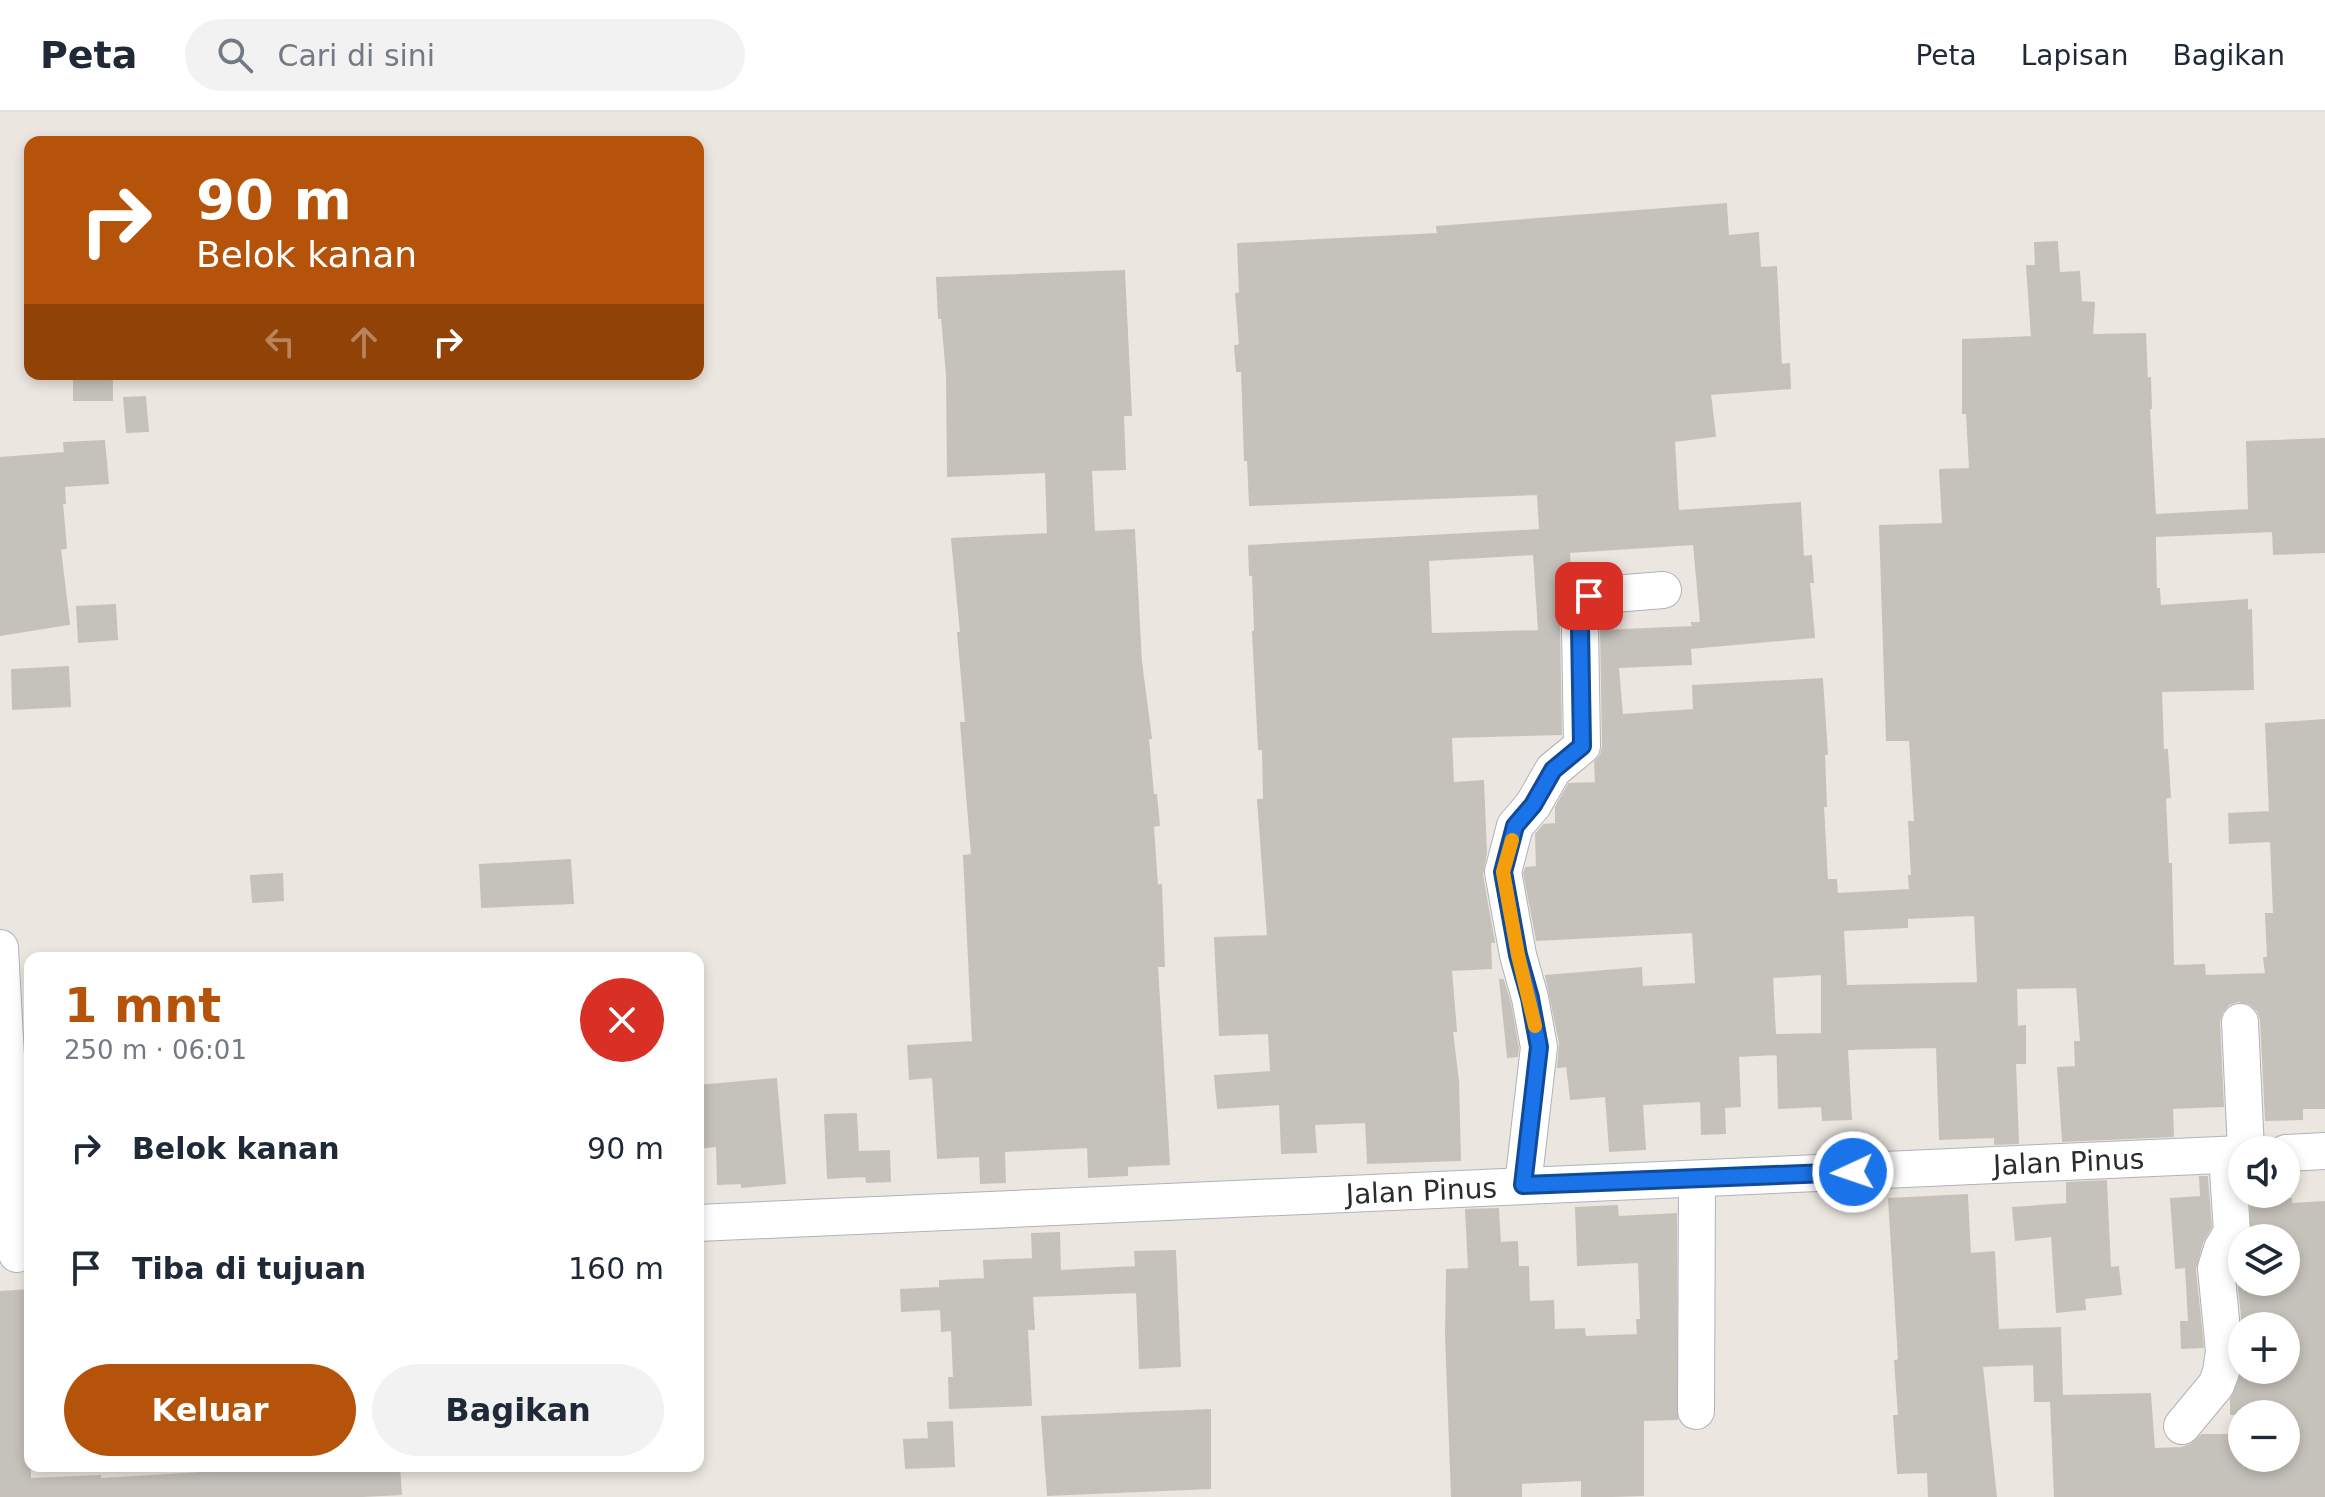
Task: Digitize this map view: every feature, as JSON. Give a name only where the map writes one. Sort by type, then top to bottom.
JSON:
[{"type":"street","points":[[1523,1185],[1539,1047],[1503,872],[1515,826],[1533,805],[1553,770],[1582,746],[1580,627],[1589,596],[1663,590]]},
{"type":"street","points":[[0,948],[16,1254]]},
{"type":"street","points":[[2238,1136],[2240,1022]]},
{"type":"street","points":[[2300,1152],[2325,1151]]},
{"type":"street","name":"Jalan Pinus","points":[[704,1223],[2228,1153]]},
{"type":"street","points":[[1696,1411],[1697,1180]]},
{"type":"street","points":[[2182,1426],[2216,1385],[2221,1372],[2224,1351],[2216,1268],[2232,1232],[2234,1208]]},
{"type":"building","points":[[1726,204],[1728,236],[1758,233],[1760,268],[1776,267],[1781,365],[1789,364],[1790,388],[1710,394],[1715,436],[1674,441],[1678,511],[1800,503],[1803,557],[1811,556],[1813,582],[1809,582],[1814,637],[1690,648],[1691,664],[1618,667],[1622,715],[1694,710],[1693,686],[1822,679],[1827,754],[1824,754],[1826,806],[1823,806],[1827,880],[1836,880],[1837,894],[1910,890],[1909,822],[1915,822],[1910,740],[1887,740],[1880,526],[1943,524],[1940,470],[1970,469],[1967,413],[1963,413],[1963,340],[2032,337],[2027,266],[2036,266],[2035,243],[2057,242],[2059,273],[2079,272],[2081,302],[2094,303],[2092,335],[2145,334],[2147,379],[2150,378],[2155,515],[2249,510],[2247,442],[2325,439],[2325,552],[2274,554],[2273,531],[2155,536],[2155,545],[2156,589],[2159,589],[2160,606],[2247,600],[2247,611],[2251,610],[2253,689],[2161,691],[2163,750],[2167,750],[2170,797],[2165,798],[2168,864],[2171,864],[2173,966],[2204,965],[2205,976],[2266,974],[2266,914],[2274,914],[2271,841],[2230,843],[2229,814],[2270,812],[2266,724],[2325,720],[2325,1108],[2302,1108],[2302,1119],[2266,1120],[2261,1020],[2258,1011],[2250,1004],[2238,1001],[2229,1004],[2219,1022],[2223,1106],[2172,1108],[2173,1136],[2063,1141],[2058,1068],[2076,1067],[2075,1042],[2081,1042],[2077,987],[2016,988],[2017,1027],[2025,1026],[2025,1063],[2015,1063],[2018,1143],[1995,1144],[1995,1137],[1940,1139],[1937,1047],[1847,1049],[1851,1119],[1823,1120],[1822,1106],[1779,1108],[1777,1035],[1822,1034],[1822,974],[1772,977],[1776,1054],[1738,1056],[1740,1106],[1724,1107],[1725,1133],[1702,1134],[1701,1101],[1642,1104],[1645,1149],[1610,1151],[1606,1096],[1571,1099],[1567,1066],[1558,1067],[1560,1043],[1546,976],[1641,968],[1642,987],[1696,984],[1693,932],[1537,940],[1524,873],[1526,868],[1537,867],[1536,834],[1544,825],[1556,824],[1556,807],[1569,784],[1596,783],[1595,762],[1603,746],[1601,631],[1693,627],[1692,623],[1701,623],[1694,544],[1569,552],[1571,586],[1563,604],[1559,627],[1561,734],[1451,737],[1453,783],[1483,781],[1486,853],[1482,875],[1494,942],[1490,942],[1491,968],[1451,970],[1460,1160],[1368,1163],[1366,1122],[1314,1124],[1316,1152],[1282,1153],[1280,1104],[1218,1108],[1215,1076],[1271,1072],[1269,1033],[1220,1035],[1215,938],[1268,936],[1258,800],[1264,800],[1263,749],[1259,749],[1253,575],[1250,575],[1249,546],[1540,530],[1538,494],[1250,505],[1242,371],[1237,371],[1235,346],[1240,345],[1236,294],[1240,293],[1238,244],[1438,234],[1437,227]],"holes":[[[1534,554],[1539,631],[1431,634],[1428,560]],[[1975,915],[1978,983],[1846,986],[1843,930],[1907,927],[1907,918]]]},
{"type":"building","points":[[1124,271],[1131,415],[1123,415],[1125,469],[1091,470],[1094,532],[1134,530],[1141,662],[1151,738],[1148,738],[1153,795],[1156,795],[1159,825],[1153,826],[1157,886],[1161,885],[1164,966],[1157,966],[1169,1164],[1127,1166],[1127,1175],[1089,1177],[1088,1147],[1004,1151],[1005,1182],[981,1183],[980,1156],[938,1158],[933,1077],[910,1079],[908,1046],[973,1042],[964,856],[972,855],[961,723],[966,723],[958,633],[961,633],[952,539],[1048,534],[1046,472],[948,476],[947,375],[937,278]]},
{"type":"building","points":[[74,380],[112,380],[112,400],[74,400]]},
{"type":"building","points":[[145,397],[148,431],[127,432],[124,398]]},
{"type":"building","points":[[104,441],[108,483],[64,486],[65,503],[62,503],[66,548],[60,549],[69,624],[0,635],[0,458],[65,453],[64,443]]},
{"type":"building","points":[[115,605],[117,639],[79,642],[77,607]]},
{"type":"building","points":[[68,667],[70,706],[13,709],[12,670]]},
{"type":"building","points":[[570,860],[573,903],[482,907],[480,865]]},
{"type":"building","points":[[282,874],[283,900],[253,902],[251,876]]},
{"type":"building","points":[[1500,980],[1503,980],[1510,1003],[1517,1056],[1508,1057]]},
{"type":"building","points":[[776,1079],[785,1183],[742,1187],[742,1183],[718,1184],[717,1146],[704,1147],[704,1085]]},
{"type":"building","points":[[856,1114],[858,1152],[889,1151],[890,1181],[867,1182],[866,1176],[828,1178],[825,1115]]},
{"type":"building","points":[[2200,1177],[2207,1177],[2211,1227],[2202,1243],[2195,1269],[2203,1347],[2182,1348],[2181,1322],[2189,1322],[2186,1267],[2176,1268],[2171,1199],[2201,1197]]},
{"type":"building","points":[[2106,1181],[2110,1268],[2118,1267],[2121,1294],[2084,1298],[2085,1309],[2057,1312],[2052,1236],[2016,1240],[2013,1208],[2067,1204],[2067,1183]]},
{"type":"building","points":[[1967,1195],[1970,1254],[1994,1252],[1998,1330],[2060,1328],[2062,1396],[2150,1394],[2154,1449],[2182,1448],[2202,1435],[2228,1435],[2228,1472],[2300,1472],[2300,1400],[2231,1400],[2237,1384],[2300,1384],[2300,1312],[2242,1312],[2240,1296],[2300,1296],[2300,1224],[2251,1224],[2251,1208],[2300,1208],[2300,1203],[2325,1202],[2325,1497],[2055,1497],[2051,1401],[2035,1401],[2034,1364],[1982,1366],[1996,1497],[1929,1497],[1928,1472],[1898,1473],[1894,1416],[1899,1416],[1895,1361],[1899,1360],[1889,1199]]},
{"type":"building","points":[[1617,1206],[1618,1217],[1676,1214],[1677,1419],[1643,1420],[1643,1495],[1582,1497],[1582,1480],[1521,1483],[1521,1497],[1452,1497],[1446,1335],[1447,1270],[1469,1269],[1466,1210],[1498,1209],[1500,1243],[1517,1242],[1518,1267],[1528,1267],[1529,1302],[1553,1301],[1554,1330],[1584,1329],[1585,1337],[1638,1335],[1637,1320],[1641,1320],[1639,1262],[1578,1265],[1576,1208]]},
{"type":"building","points":[[1059,1233],[1060,1271],[1136,1267],[1135,1252],[1175,1251],[1180,1366],[1140,1368],[1137,1292],[1032,1296],[1034,1329],[1027,1329],[1031,1405],[950,1408],[949,1378],[954,1378],[952,1330],[942,1331],[941,1309],[902,1311],[901,1290],[940,1288],[940,1281],[985,1279],[984,1261],[1033,1259],[1032,1234]]},
{"type":"building","points":[[24,1290],[24,1472],[30,1472],[30,1479],[100,1476],[100,1479],[218,1472],[399,1472],[401,1494],[343,1497],[0,1497],[0,1292]]},
{"type":"building","points":[[1210,1410],[1210,1488],[1048,1495],[1042,1417]]},
{"type":"building","points":[[952,1422],[954,1466],[906,1468],[904,1440],[929,1439],[928,1423]]},
{"type":"slow traffic","points":[[1512,840],[1503,872],[1535,1026]]},
{"type":"route","points":[[1589,596],[1580,627],[1582,746],[1553,770],[1533,805],[1515,826],[1503,872],[1539,1047],[1523,1185],[1853,1172]]}]
